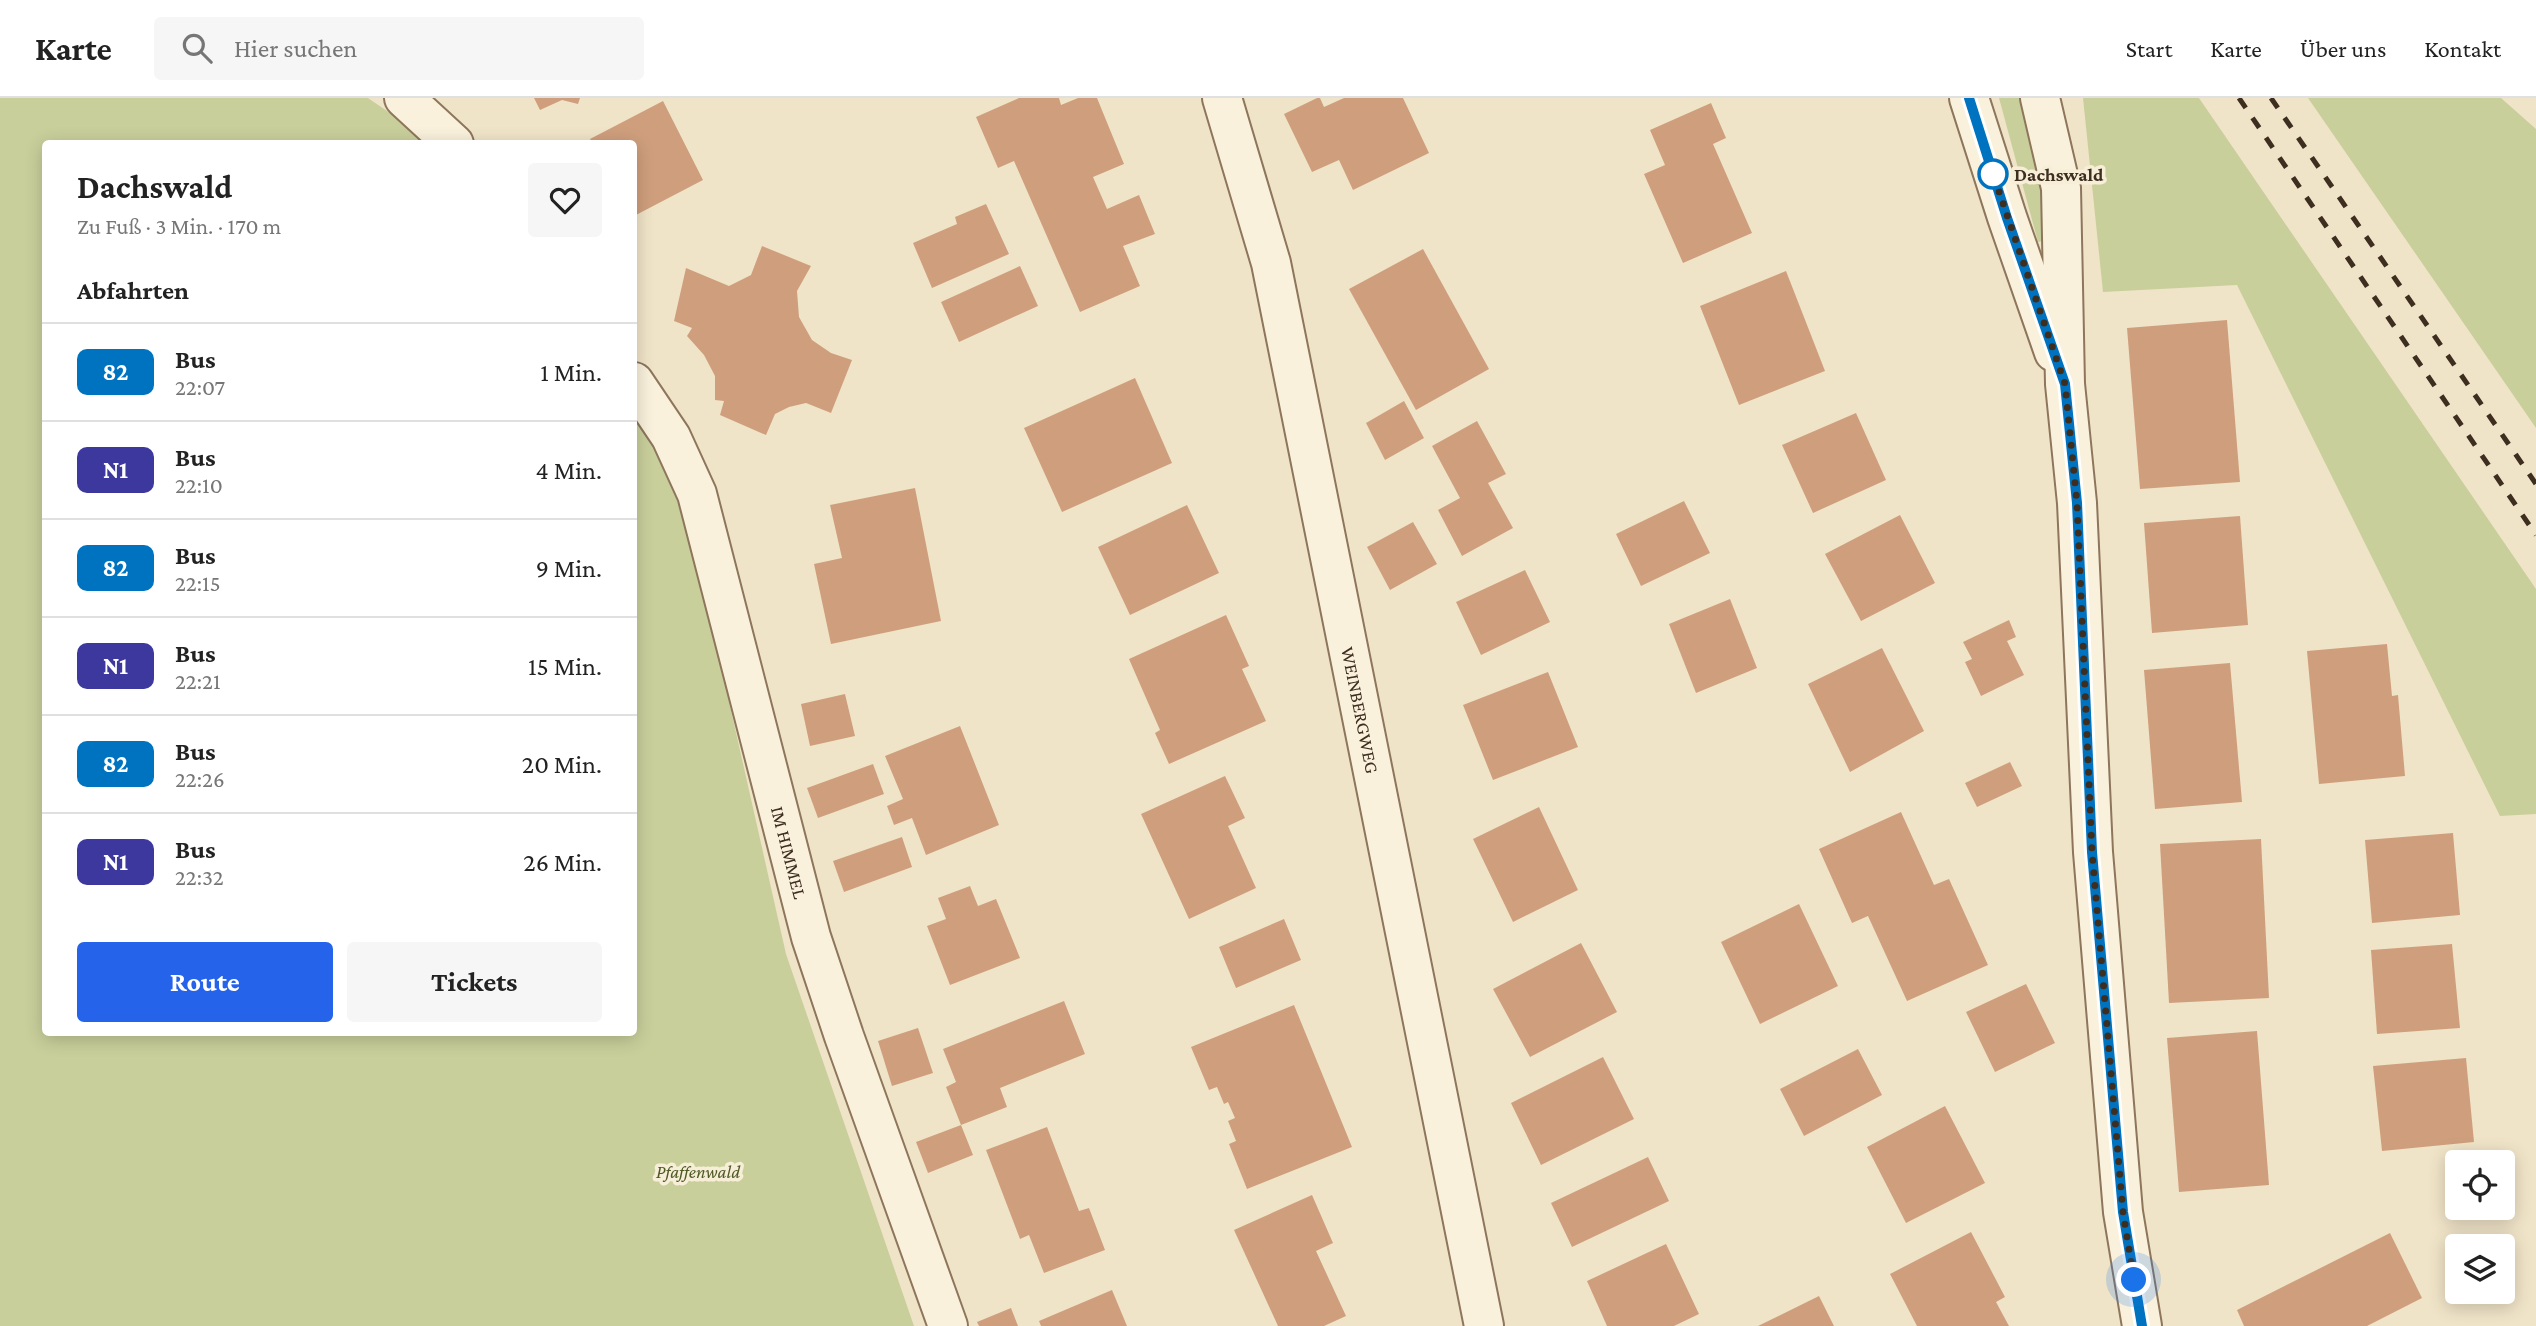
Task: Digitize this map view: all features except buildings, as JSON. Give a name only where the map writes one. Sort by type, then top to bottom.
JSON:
[{"type":"street","points":[[404,98],[450,140]]},
{"type":"street","name":"WEINBERGWEG","points":[[1222,98],[1271,263],[1484,1326]]},
{"type":"street","points":[[1969,98],[2007,218],[2065,384]]},
{"type":"street","points":[[2039,98],[2061,188],[2065,384],[2077,503],[2092,852],[2123,1212],[2142,1326]]},
{"type":"street","name":"IM HIMMEL","points":[[637,386],[671,436],[697,494],[811,937],[857,1075],[948,1326]]},
{"type":"green space","name":"Pfaffenwald","points":[[0,98],[368,98],[430,140],[42,140],[42,1036],[637,1036],[637,416],[677,471],[786,954],[914,1326],[0,1326]]},
{"type":"green space","points":[[1999,98],[2026,98],[2050,240],[2038,242]]},
{"type":"green space","points":[[2083,98],[2199,98],[2536,589],[2536,814],[2500,816],[2237,285],[2103,292]]},
{"type":"green space","points":[[2308,98],[2501,98],[2536,129],[2536,428]]},
{"type":"railway","points":[[2239,98],[2536,535]]},
{"type":"railway","points":[[2271,98],[2536,484]]},
{"type":"bus line","name":"82","points":[[1969,98],[2007,218],[2065,384],[2077,503],[2092,852],[2123,1212],[2142,1326]]},
{"type":"place","name":"Dachswald","points":[[1993,174]]},
{"type":"route","points":[[1993,174],[1992,171],[2065,384],[2077,503],[2092,852],[2123,1212],[2134,1280]]}]
